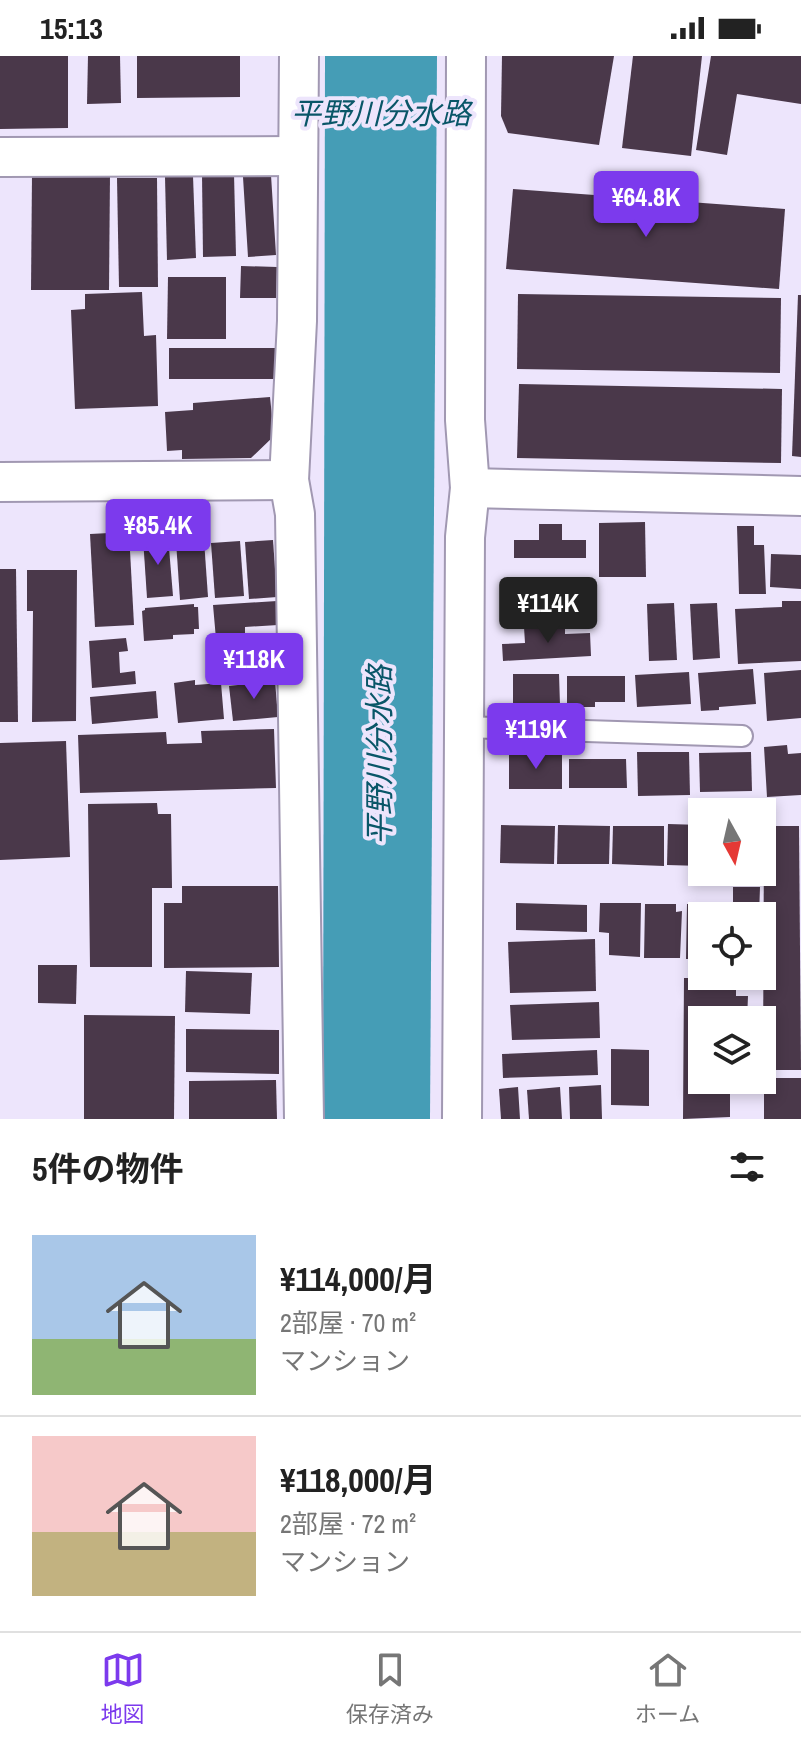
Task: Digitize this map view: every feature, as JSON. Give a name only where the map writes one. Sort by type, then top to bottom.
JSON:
[{"type":"street","points":[[299,56],[297,321],[289,480],[295,514],[304,1119]]},
{"type":"street","points":[[462,1119],[465,537],[470,488],[465,420],[466,56]]},
{"type":"street","points":[[0,157],[298,156]]},
{"type":"street","points":[[0,482],[289,480]]},
{"type":"street","points":[[470,488],[801,496]]},
{"type":"lane","points":[[464,727],[742,736]]},
{"type":"water","name":"平野川分水路","points":[[325,56],[437,56],[430,1119],[323,1119]]},
{"type":"building","points":[[0,56],[68,56],[68,128],[0,129]]},
{"type":"building","points":[[88,56],[120,56],[121,103],[87,104]]},
{"type":"building","points":[[137,56],[240,56],[240,97],[137,98]]},
{"type":"building","points":[[502,56],[614,56],[599,145],[508,133],[501,116]]},
{"type":"building","points":[[633,56],[702,56],[691,156],[622,148]]},
{"type":"building","points":[[711,56],[801,56],[801,104],[737,94],[727,155],[696,150]]},
{"type":"building","points":[[202,174],[234,174],[236,256],[203,257]]},
{"type":"building","points":[[32,175],[110,175],[109,290],[31,290]]},
{"type":"building","points":[[271,175],[276,255],[248,257],[243,177]]},
{"type":"building","points":[[193,176],[196,258],[167,260],[165,177]]},
{"type":"building","points":[[117,178],[157,178],[158,287],[119,287]]},
{"type":"building","points":[[513,189],[785,209],[779,289],[506,269]]},
{"type":"building","points":[[241,266],[277,267],[276,298],[240,298]]},
{"type":"building","points":[[168,277],[226,277],[226,339],[167,339]]},
{"type":"building","points":[[142,292],[144,336],[156,335],[158,406],[75,409],[71,310],[85,309],[85,294]]},
{"type":"building","points":[[518,294],[781,298],[780,373],[517,369]]},
{"type":"building","points":[[798,295],[801,295],[801,457],[792,456]]},
{"type":"building","points":[[169,348],[277,348],[277,379],[169,379]]},
{"type":"building","points":[[519,384],[782,389],[781,463],[517,458]]},
{"type":"building","points":[[270,397],[274,436],[251,458],[182,459],[182,450],[167,451],[165,412],[193,410],[193,403]]},
{"type":"building","points":[[645,522],[646,577],[599,577],[599,523]]},
{"type":"building","points":[[539,524],[562,524],[562,540],[586,540],[586,558],[514,558],[514,540],[539,540]]},
{"type":"building","points":[[737,526],[754,526],[754,545],[764,545],[766,594],[739,594]]},
{"type":"building","points":[[129,532],[134,625],[95,627],[90,534]]},
{"type":"building","points":[[168,536],[173,596],[147,598],[143,538]]},
{"type":"building","points":[[204,540],[208,597],[180,600],[176,541]]},
{"type":"building","points":[[273,540],[277,597],[249,599],[245,542]]},
{"type":"building","points":[[240,541],[244,596],[215,598],[211,543]]},
{"type":"building","points":[[771,554],[801,555],[801,589],[770,587]]},
{"type":"building","points":[[0,569],[16,569],[18,722],[0,722]]},
{"type":"building","points":[[27,570],[77,570],[76,721],[32,722],[33,611],[27,611]]},
{"type":"building","points":[[277,601],[278,625],[245,627],[245,637],[216,639],[213,605]]},
{"type":"building","points":[[782,601],[801,601],[801,661],[738,664],[735,609],[782,607]]},
{"type":"building","points":[[674,603],[677,660],[649,661],[647,604]]},
{"type":"building","points":[[717,603],[720,658],[693,660],[690,604]]},
{"type":"building","points":[[194,604],[198,607],[199,629],[194,629],[194,634],[144,641],[142,611],[145,608]]},
{"type":"building","points":[[565,625],[565,634],[590,633],[591,656],[503,661],[502,644],[525,643],[524,627]]},
{"type":"building","points":[[126,638],[128,651],[119,652],[120,673],[135,671],[136,684],[92,688],[89,641]]},
{"type":"building","points":[[753,669],[756,704],[701,711],[698,673]]},
{"type":"building","points":[[801,670],[801,718],[767,721],[764,673]]},
{"type":"building","points":[[689,672],[691,704],[637,707],[635,675]]},
{"type":"building","points":[[513,674],[559,674],[560,706],[513,706]]},
{"type":"building","points":[[567,676],[625,676],[625,702],[595,702],[595,707],[567,707]]},
{"type":"building","points":[[195,680],[195,685],[221,683],[224,719],[178,723],[174,683]]},
{"type":"building","points":[[275,681],[278,717],[233,721],[229,686]]},
{"type":"building","points":[[156,691],[158,718],[92,724],[90,697]]},
{"type":"building","points":[[274,729],[276,788],[80,793],[78,735],[166,732],[167,744],[202,743],[201,731]]},
{"type":"building","points":[[66,741],[70,857],[0,860],[0,743]]},
{"type":"building","points":[[787,745],[788,754],[801,753],[801,795],[767,797],[764,747]]},
{"type":"building","points":[[562,752],[562,789],[509,789],[509,753]]},
{"type":"building","points":[[637,752],[689,752],[690,795],[638,796]]},
{"type":"building","points":[[751,752],[752,791],[700,792],[699,753]]},
{"type":"building","points":[[569,759],[626,759],[627,788],[569,788]]},
{"type":"building","points":[[157,803],[158,814],[171,814],[172,888],[152,888],[152,967],[90,967],[88,804]]},
{"type":"building","points":[[668,824],[688,825],[688,866],[667,865]]},
{"type":"building","points":[[501,825],[555,826],[554,864],[500,863]]},
{"type":"building","points":[[558,825],[610,826],[609,864],[557,864]]},
{"type":"building","points":[[613,826],[664,826],[664,866],[612,864]]},
{"type":"building","points":[[776,826],[799,826],[801,1070],[776,1070],[776,1006],[763,1006],[763,990],[776,990],[776,902],[764,902],[764,886],[776,886]]},
{"type":"building","points":[[182,886],[278,886],[279,967],[164,968],[164,903],[182,903]]},
{"type":"building","points":[[733,887],[760,887],[759,902],[733,902]]},
{"type":"building","points":[[516,903],[587,905],[587,932],[516,930]]},
{"type":"building","points":[[600,903],[641,903],[640,957],[609,955],[609,933],[599,932]]},
{"type":"building","points":[[645,904],[676,904],[676,912],[682,911],[680,958],[644,958]]},
{"type":"building","points":[[687,904],[688,904],[688,959]]},
{"type":"building","points":[[595,939],[596,991],[510,993],[508,942]]},
{"type":"building","points":[[38,965],[77,965],[76,1004],[38,1003]]},
{"type":"building","points":[[186,971],[252,973],[250,1014],[185,1012]]},
{"type":"building","points":[[684,978],[688,978],[688,990],[736,990],[736,996],[748,996],[748,1006],[688,1006],[688,1094],[730,1094],[730,1117],[683,1119]]},
{"type":"building","points":[[599,1002],[600,1038],[512,1040],[510,1005]]},
{"type":"building","points":[[84,1015],[175,1016],[174,1119],[84,1119]]},
{"type":"building","points":[[186,1029],[279,1030],[279,1074],[186,1072]]},
{"type":"building","points":[[611,1049],[649,1050],[649,1106],[611,1105]]},
{"type":"building","points":[[597,1050],[598,1075],[503,1078],[502,1054]]},
{"type":"building","points":[[776,1078],[801,1078],[801,1119],[764,1119],[764,1094],[776,1094]]},
{"type":"building","points":[[276,1080],[277,1119],[189,1119],[189,1081]]},
{"type":"building","points":[[601,1085],[602,1119],[570,1119],[569,1087]]},
{"type":"building","points":[[518,1087],[520,1119],[501,1119],[499,1089]]},
{"type":"building","points":[[560,1087],[562,1119],[529,1119],[527,1090]]}]
